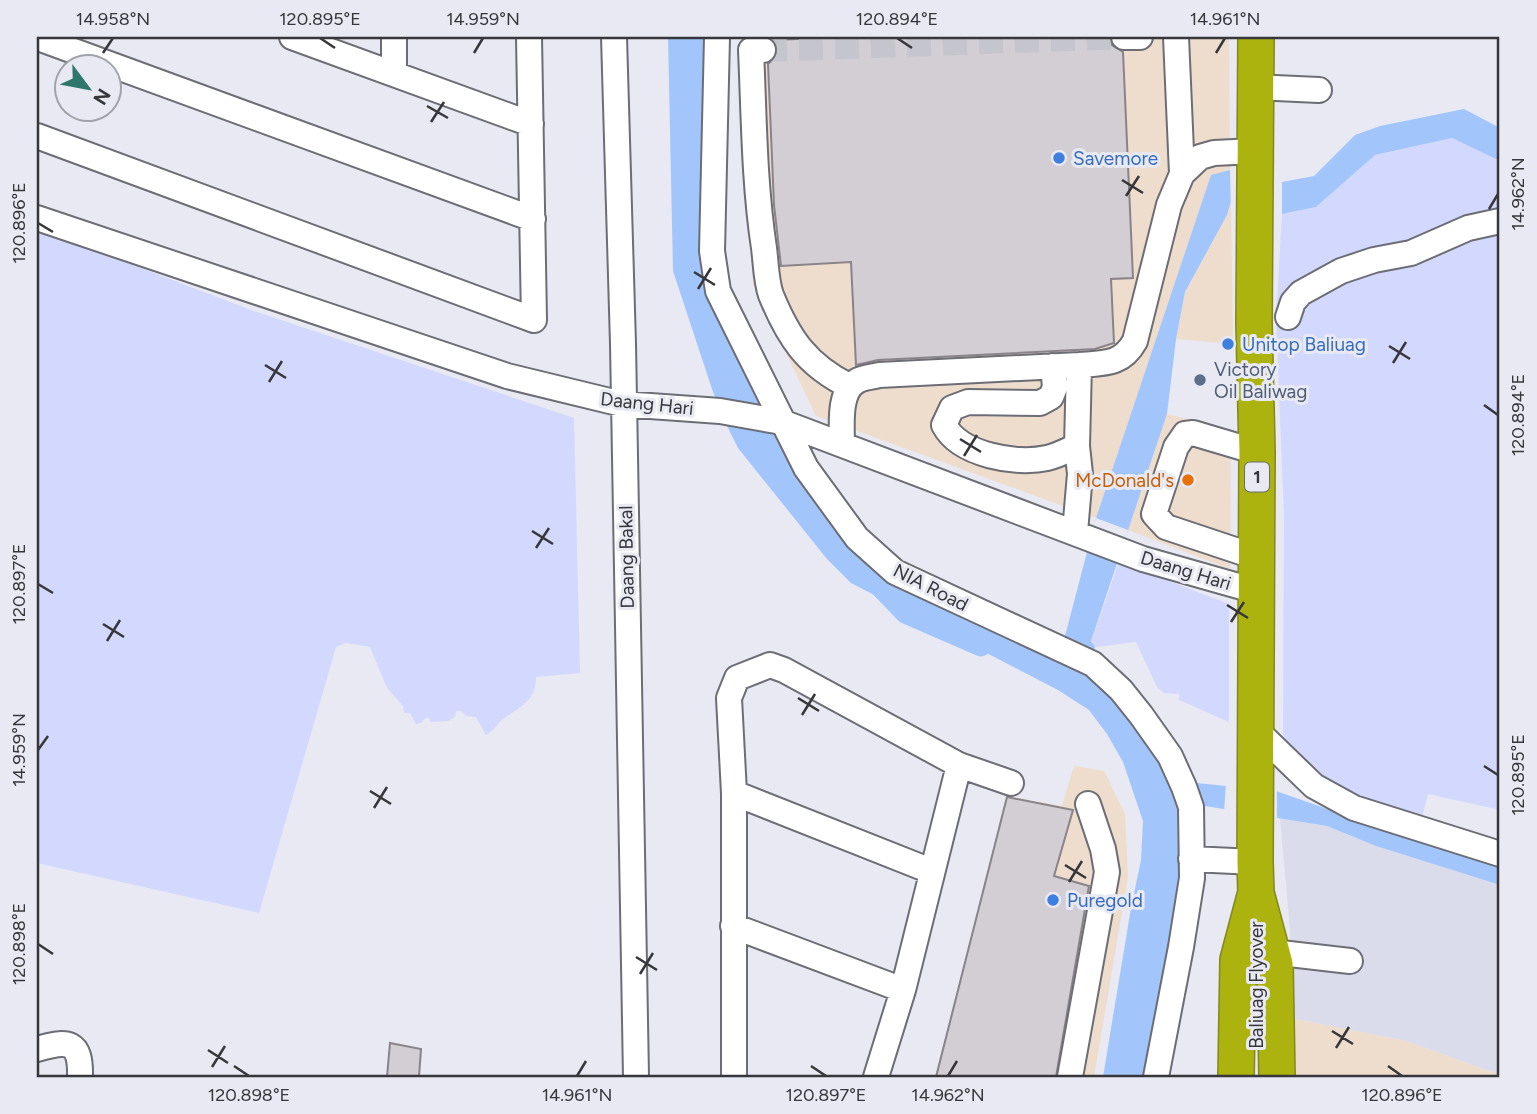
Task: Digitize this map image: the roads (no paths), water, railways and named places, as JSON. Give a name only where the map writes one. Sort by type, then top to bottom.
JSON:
[{"type":"highway","name":"1","points":[[1236,1077],[1238,960],[1255,877],[1256,37]]},
{"type":"highway","name":"Baliuag Flyover","points":[[1255,877],[1264,954],[1256,1077]]},
{"type":"highway","name":"1","points":[[1264,954],[1275,964],[1276,1077]]},
{"type":"street","points":[[292,37],[531,124]]},
{"type":"street","points":[[394,37],[394,74]]},
{"type":"street","points":[[37,136],[534,320],[529,37]]},
{"type":"street","name":"Daang Bakal","points":[[614,37],[623,344],[636,1077]]},
{"type":"street","name":"NIA Road","points":[[717,37],[712,251],[718,291],[806,468],[857,538],[895,572],[1093,664],[1121,690],[1141,715],[1170,756],[1188,797],[1192,878],[1157,1077]]},
{"type":"street","points":[[1124,37],[1140,37]]},
{"type":"street","points":[[1177,37],[1182,174]]},
{"type":"street","points":[[40,43],[533,219]]},
{"type":"street","points":[[763,50],[751,50],[758,210],[770,293],[789,331],[807,358],[826,374],[849,386]]},
{"type":"street","points":[[1256,87],[1319,90]]},
{"type":"street","points":[[842,444],[843,407],[849,386],[859,379],[1079,365],[1110,362],[1127,355],[1135,341],[1168,205],[1182,174],[1200,157],[1214,153],[1255,166]]},
{"type":"street","name":"Daang Hari","points":[[37,218],[507,376],[622,404],[720,411],[782,422],[1122,550],[1255,592]]},
{"type":"street","points":[[1288,317],[1293,302],[1301,293],[1340,271],[1374,260],[1411,253],[1468,228],[1500,221]]},
{"type":"street","points":[[1079,365],[1077,446],[1084,536]]},
{"type":"street","points":[[1052,366],[1055,387],[1052,397],[1040,403],[968,402],[953,408],[944,425],[950,436],[973,451],[996,456],[1028,460],[1048,458],[1077,446]]},
{"type":"street","points":[[1256,556],[1166,527],[1154,514],[1181,438],[1193,433],[1257,452]]},
{"type":"street","points":[[1172,567],[1222,546],[1257,522]]},
{"type":"street","points":[[734,1077],[734,793],[729,698],[737,678],[770,665],[784,670],[959,765],[1011,783]]},
{"type":"street","points":[[1257,731],[1314,786],[1354,808],[1500,854]]},
{"type":"street","points":[[876,1077],[902,990],[959,765]]},
{"type":"street","points":[[734,793],[931,871]]},
{"type":"street","points":[[1070,1077],[1107,872],[1103,849],[1088,804]]},
{"type":"street","points":[[1191,859],[1255,877]]},
{"type":"street","points":[[733,926],[902,990]]},
{"type":"street","points":[[1264,954],[1350,961]]},
{"type":"street","points":[[37,1049],[59,1042],[69,1044],[78,1053],[80,1077]]},
{"type":"waterway","points":[[879,587],[905,614],[981,647]]},
{"type":"tunnel","points":[[763,50],[1124,37]]},
{"type":"place","name":"Savemore","points":[[1059,158]]},
{"type":"place","name":"Unitop Baliuag","points":[[1228,344]]},
{"type":"place","name":"Victory Oil Baliwag","points":[[1200,380]]},
{"type":"place","name":"McDonald's","points":[[1188,480]]},
{"type":"place","name":"Puregold","points":[[1053,900]]}]
